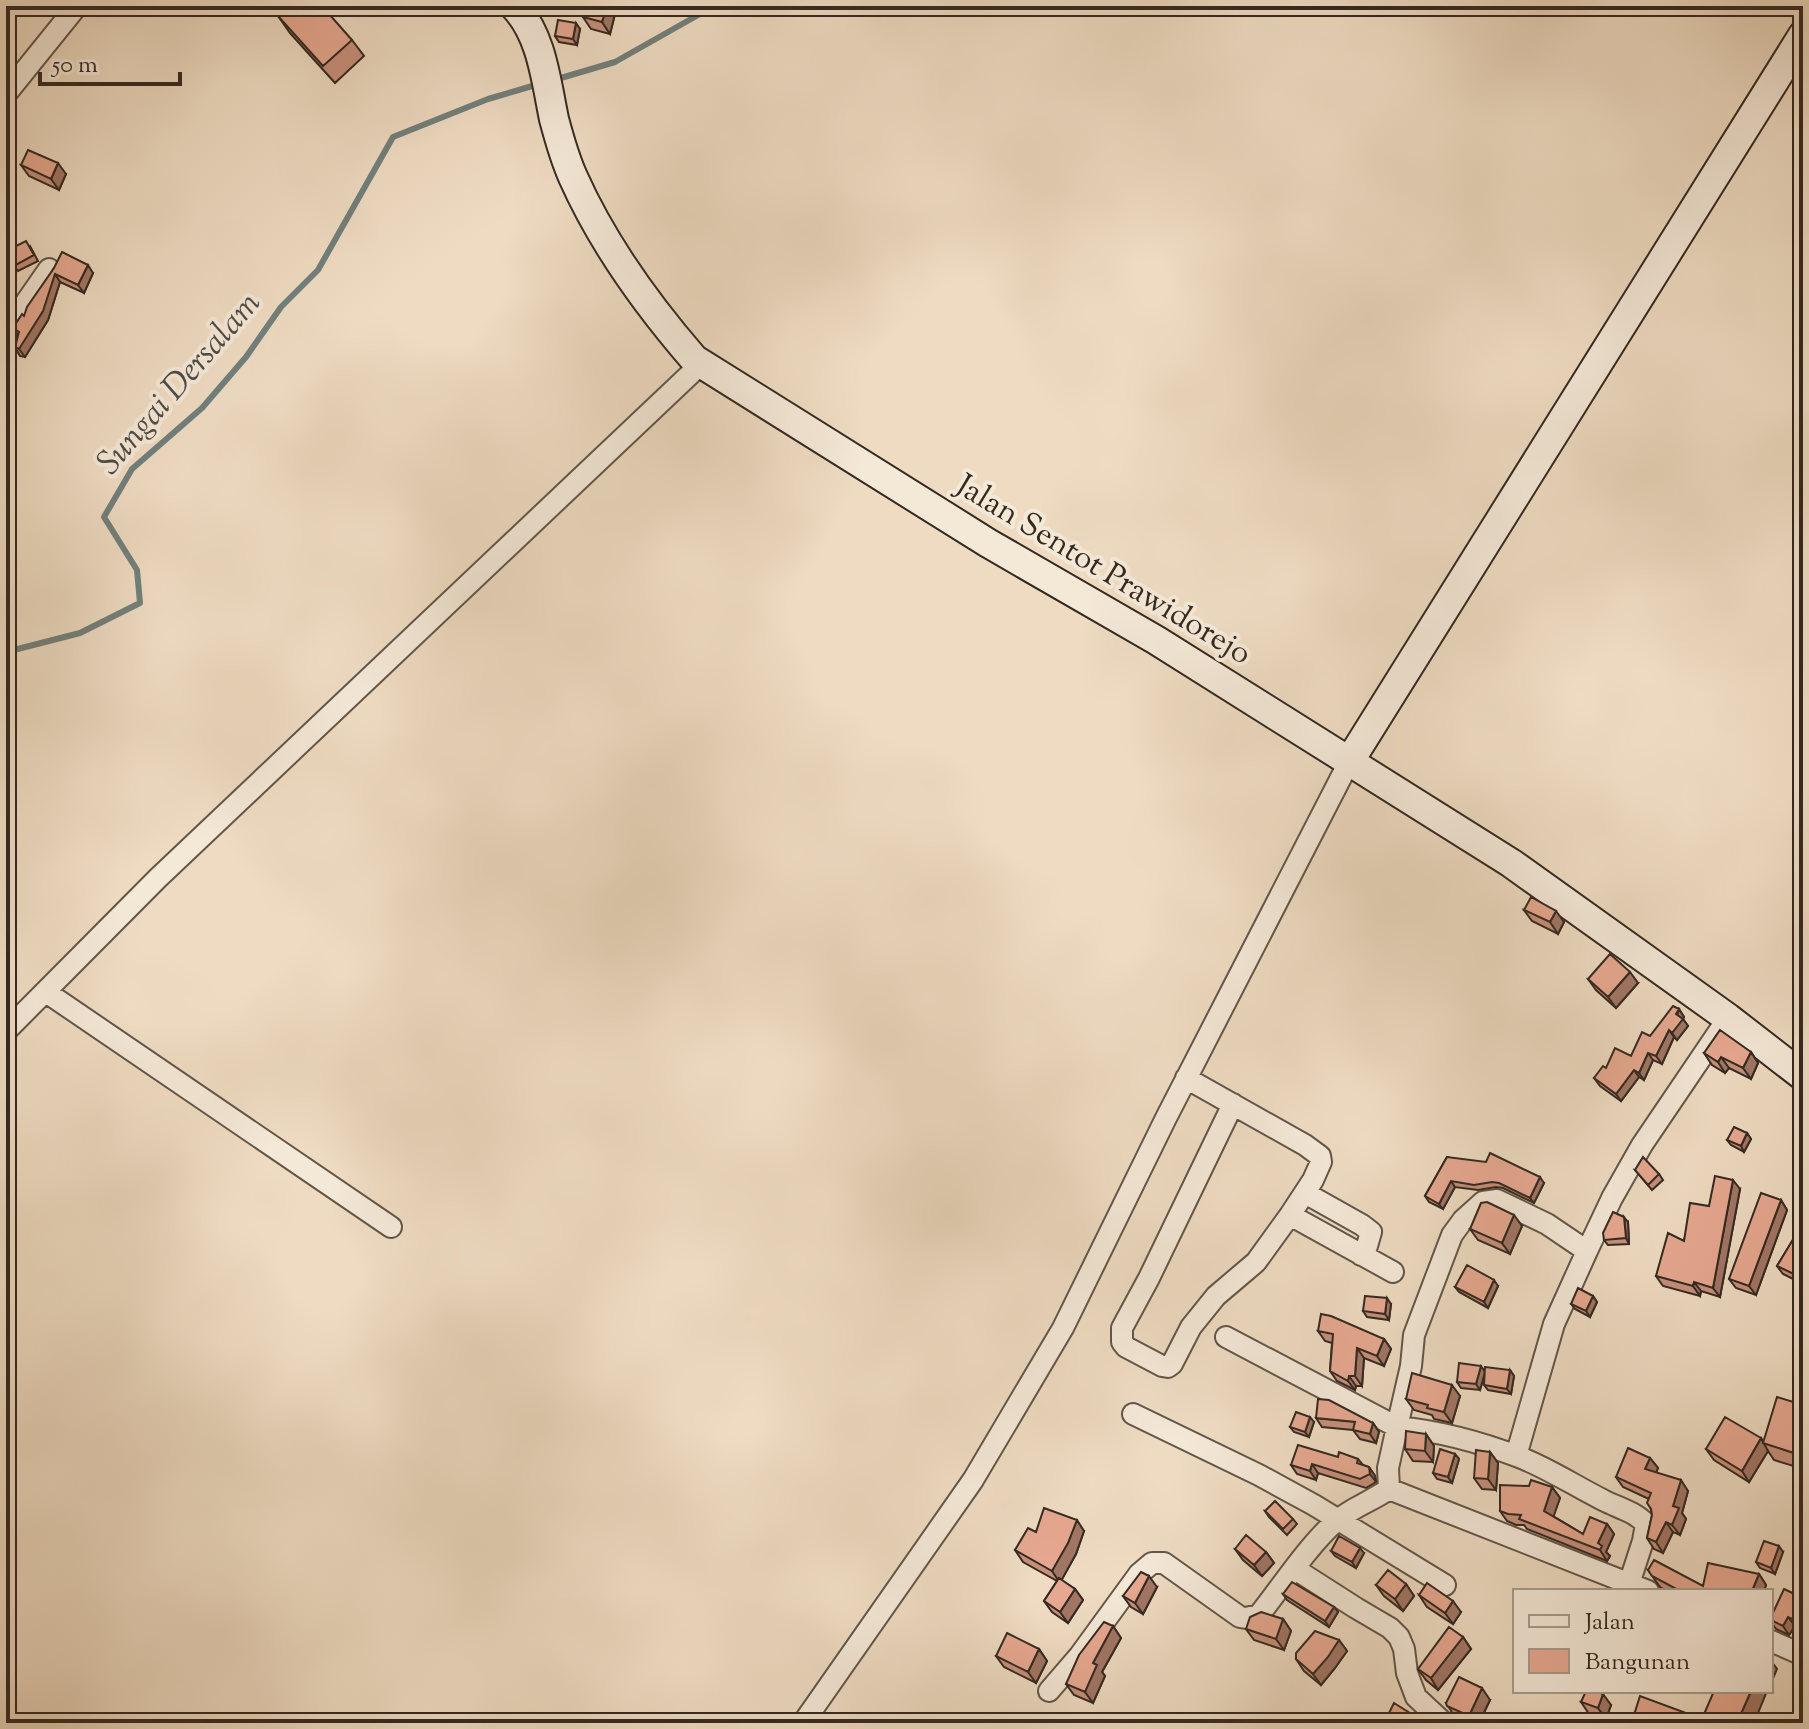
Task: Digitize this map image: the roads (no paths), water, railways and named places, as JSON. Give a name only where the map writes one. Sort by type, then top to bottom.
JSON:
[{"type":"main road","name":"Jalan Sentot Prawidorejo","points":[[514,6],[521,13],[542,55],[555,122],[572,175],[601,230],[673,335],[694,359],[988,543],[1156,640],[1511,863],[1728,1018],[1803,1076]]},
{"type":"main road","points":[[1349,762],[1803,35]]},
{"type":"street","points":[[6,94],[77,6]]},
{"type":"street","points":[[6,331],[49,269]]},
{"type":"street","points":[[6,1031],[158,878],[701,364]]},
{"type":"street","points":[[803,1723],[924,1552],[988,1455],[1063,1328],[1186,1078],[1349,762]]},
{"type":"street","points":[[46,992],[391,1227]]},
{"type":"street","points":[[1516,1456],[1554,1324],[1612,1198],[1642,1145],[1728,1018]]},
{"type":"street","points":[[1186,1078],[1233,1104],[1305,1145],[1320,1156],[1321,1162],[1305,1193],[1256,1262],[1216,1296],[1191,1327],[1172,1364],[1162,1366],[1126,1347],[1122,1342],[1122,1328],[1233,1104]]},
{"type":"street","points":[[1305,1193],[1371,1232],[1361,1255]]},
{"type":"street","points":[[1389,1489],[1388,1468],[1411,1366],[1414,1335],[1452,1235],[1463,1220],[1483,1202],[1497,1200],[1547,1224],[1587,1251]]},
{"type":"street","points":[[1290,1215],[1393,1272]]},
{"type":"street","points":[[1226,1337],[1397,1427],[1468,1441],[1516,1456],[1640,1517],[1646,1524],[1638,1587],[1389,1489]]},
{"type":"street","points":[[1133,1414],[1314,1505],[1445,1585]]},
{"type":"street","points":[[1049,1691],[1080,1655],[1139,1574],[1152,1563],[1164,1563],[1240,1617],[1259,1615],[1337,1520],[1389,1489]]},
{"type":"street","points":[[1295,1569],[1390,1628],[1399,1637],[1416,1697],[1444,1723]]},
{"type":"street","points":[[1773,1642],[1803,1655]]},
{"type":"waterway","name":"Sungai Dersalam","points":[[554,80],[615,62],[714,6]]},
{"type":"waterway","name":"Sungai Dersalam","points":[[6,652],[80,633],[140,603],[137,570],[104,517],[132,469],[202,408],[246,357],[281,307],[318,270],[393,137],[488,99],[539,84]]}]
